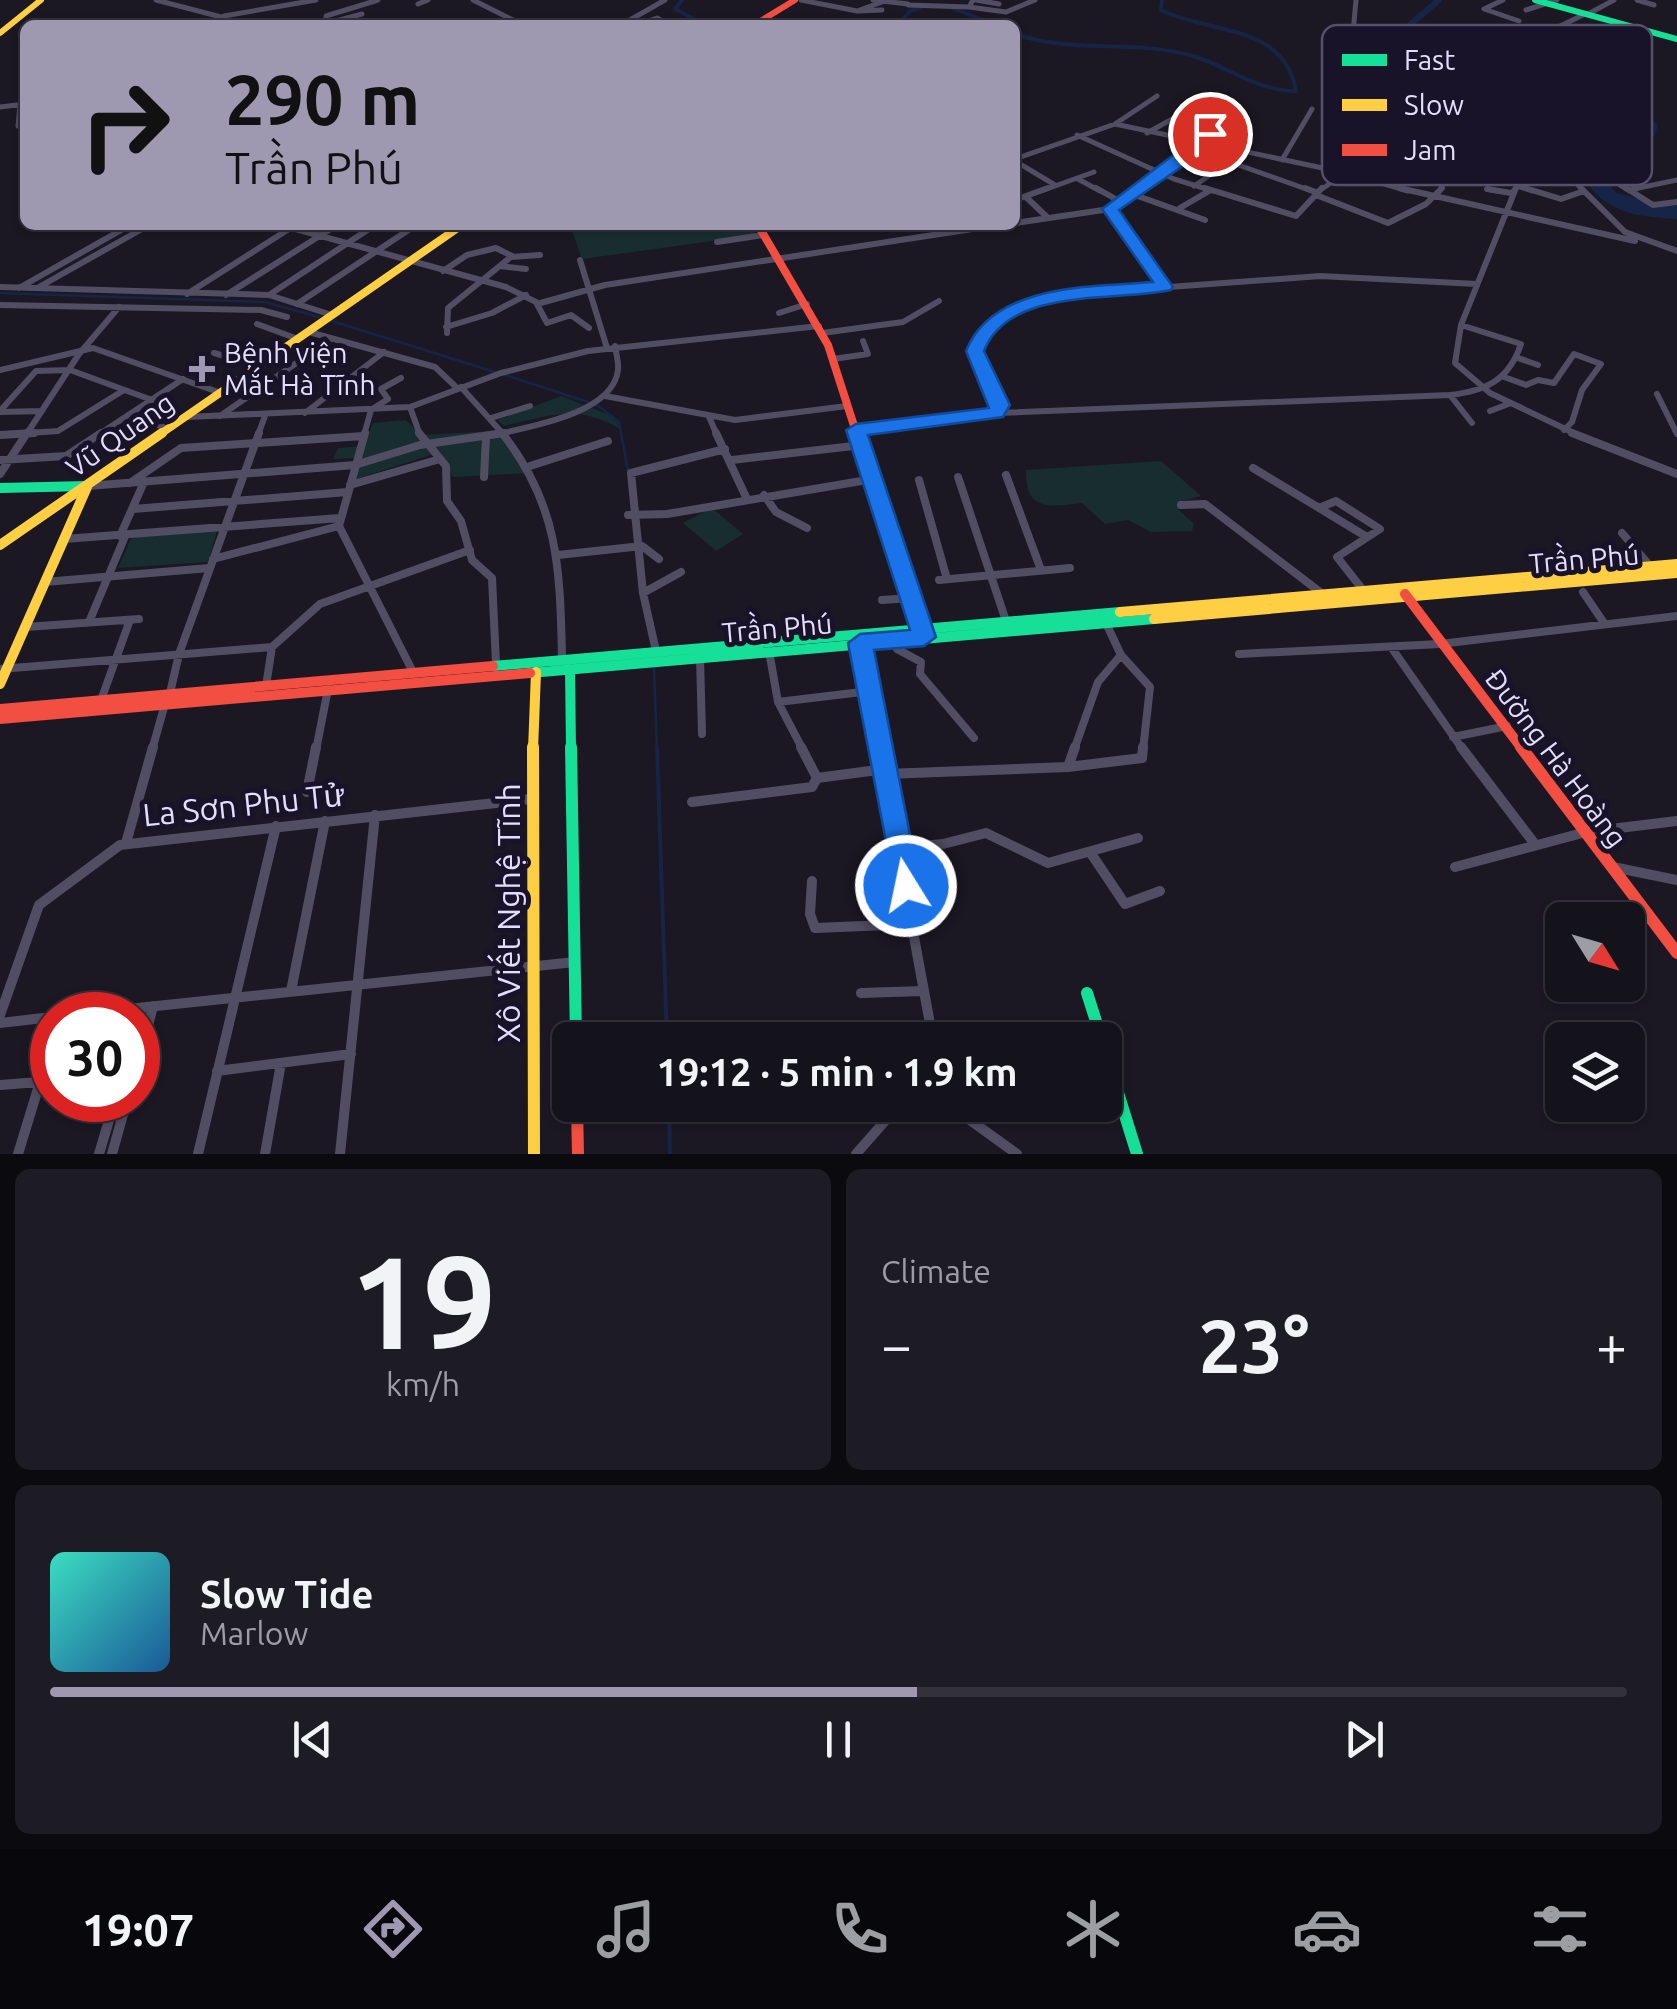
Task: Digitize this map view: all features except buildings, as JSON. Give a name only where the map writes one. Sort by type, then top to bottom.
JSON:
[{"type":"main road","points":[[0,30],[37,0]]},
{"type":"main road","points":[[763,20],[798,0]]},
{"type":"main road","points":[[1535,0],[1627,25]]},
{"type":"main road","points":[[1652,32],[1677,39]]},
{"type":"main road","name":"Vũ Quang","points":[[0,545],[454,230]]},
{"type":"main road","points":[[760,230],[821,330],[874,479],[922,633]]},
{"type":"main road","points":[[0,488],[88,486],[0,684]]},
{"type":"main road","points":[[38,487],[57,492],[58,505]]},
{"type":"main road","points":[[47,512],[62,511],[73,520]]},
{"type":"main road","name":"Trần Phú","points":[[0,710],[101,700],[328,690],[700,658],[860,638],[898,640],[1006,620],[1104,617],[1364,591],[1404,593],[1677,564]]},
{"type":"main road","name":"Trần Phú","points":[[0,719],[266,686],[562,658],[1677,573]]},
{"type":"main road","name":"Đường Hà Hoàng","points":[[1404,593],[1677,953]]},
{"type":"main road","points":[[570,669],[576,1022]]},
{"type":"main road","name":"Xô Viết Nghệ Tĩnh","points":[[534,1154],[532,799],[536,672]]},
{"type":"main road","points":[[1087,993],[1096,1022]]},
{"type":"main road","points":[[1122,1107],[1136,1154]]},
{"type":"main road","points":[[577,1122],[578,1154]]},
{"type":"street","points":[[156,0],[232,20]]},
{"type":"street","points":[[220,17],[316,0]]},
{"type":"street","points":[[326,20],[326,16],[378,0]]},
{"type":"street","points":[[418,4],[428,0]]},
{"type":"street","points":[[473,0],[513,20]]},
{"type":"street","points":[[638,20],[664,0]]},
{"type":"street","points":[[798,0],[827,2],[858,11],[882,10]]},
{"type":"street","points":[[872,0],[1004,12],[1033,0]]},
{"type":"street","points":[[968,7],[974,0],[999,4]]},
{"type":"street","points":[[1354,25],[1356,0]]},
{"type":"street","points":[[1503,0],[1484,8],[1519,21]]},
{"type":"street","points":[[1600,0],[1611,1]]},
{"type":"street","points":[[1637,0],[1654,5]]},
{"type":"street","points":[[1563,25],[1611,1]]},
{"type":"street","points":[[858,11],[882,2]]},
{"type":"street","points":[[1526,10],[1553,2]]},
{"type":"street","points":[[650,20],[666,14],[660,11]]},
{"type":"street","points":[[340,20],[362,14]]},
{"type":"street","points":[[657,18],[661,20]]},
{"type":"street","points":[[1020,158],[1115,124],[1157,96]]},
{"type":"street","points":[[1282,160],[1312,109]]},
{"type":"street","points":[[18,126],[20,115]]},
{"type":"street","points":[[1147,133],[1174,118]]},
{"type":"street","points":[[1115,124],[1200,146],[1322,168]]},
{"type":"street","points":[[1020,221],[1110,209],[1200,146],[1210,134]]},
{"type":"street","points":[[1077,135],[1194,186],[1296,216],[1328,185]]},
{"type":"street","points":[[1249,154],[1254,145]]},
{"type":"street","points":[[1200,146],[1386,224],[1420,212],[1446,185]]},
{"type":"street","points":[[1020,150],[1027,154]]},
{"type":"street","points":[[1020,163],[1055,185]]},
{"type":"street","points":[[1194,186],[1210,175],[1203,171]]},
{"type":"street","points":[[1020,198],[1094,172]]},
{"type":"street","points":[[1078,179],[1122,202]]},
{"type":"street","points":[[1629,190],[1677,180]]},
{"type":"street","points":[[1388,185],[1677,252]]},
{"type":"street","points":[[1518,185],[1511,193],[1461,325],[1455,363],[1466,377],[1562,430],[1677,474]]},
{"type":"street","points":[[1522,185],[1561,199],[1584,192]]},
{"type":"street","points":[[1578,185],[1618,231],[1635,241]]},
{"type":"street","points":[[1620,185],[1655,205],[1677,202]]},
{"type":"street","points":[[1486,189],[1511,193]]},
{"type":"street","points":[[1180,208],[1209,191]]},
{"type":"street","points":[[1226,196],[1237,191]]},
{"type":"street","points":[[1132,194],[1180,208],[1204,220]]},
{"type":"street","points":[[1025,196],[1048,218]]},
{"type":"street","points":[[1110,209],[1164,287]]},
{"type":"street","points":[[19,288],[129,230]]},
{"type":"street","points":[[36,288],[130,230]]},
{"type":"street","points":[[186,294],[287,230]]},
{"type":"street","points":[[304,230],[526,295],[537,304],[547,322],[571,314],[589,328]]},
{"type":"street","points":[[226,295],[329,230]]},
{"type":"street","points":[[269,296],[367,230]]},
{"type":"street","points":[[297,304],[409,230]]},
{"type":"street","points":[[716,242],[760,230]]},
{"type":"street","points":[[537,304],[592,288],[956,230]]},
{"type":"street","points":[[443,271],[467,255],[496,248],[510,257],[540,255]]},
{"type":"street","points":[[510,257],[446,310],[447,330],[526,295]]},
{"type":"street","points":[[580,260],[618,371],[605,396]]},
{"type":"street","points":[[500,266],[526,269]]},
{"type":"street","points":[[996,413],[1000,405],[975,351],[980,338],[1009,313],[1059,295],[1320,276],[1476,284]]},
{"type":"street","points":[[0,288],[269,296],[332,315]]},
{"type":"street","points":[[186,417],[410,407],[498,374],[611,347],[902,322],[939,301]]},
{"type":"street","points":[[779,313],[807,304]]},
{"type":"street","points":[[0,305],[261,310],[287,317]]},
{"type":"street","points":[[0,474],[70,370],[119,307]]},
{"type":"street","points":[[257,324],[298,339]]},
{"type":"street","points":[[856,430],[996,413],[1132,412],[1489,391],[1518,358],[1522,344],[1461,325]]},
{"type":"street","points":[[309,332],[434,366],[491,418],[530,466],[553,515],[562,658]]},
{"type":"street","points":[[219,417],[331,338]]},
{"type":"street","points":[[833,360],[868,354],[863,341]]},
{"type":"street","points":[[0,370],[86,348],[221,393]]},
{"type":"street","points":[[214,353],[259,366]]},
{"type":"street","points":[[306,413],[383,353]]},
{"type":"street","points":[[1504,377],[1526,385],[1538,380],[1554,383],[1574,354],[1601,364],[1582,390],[1562,430]]},
{"type":"street","points":[[1518,358],[1538,364]]},
{"type":"street","points":[[0,412],[30,374],[70,370],[152,400]]},
{"type":"street","points":[[401,378],[381,389],[388,400],[371,410],[340,522],[413,672]]},
{"type":"street","points":[[0,460],[62,457],[183,379]]},
{"type":"street","points":[[0,436],[58,432],[124,390]]},
{"type":"street","points":[[1657,394],[1677,434]]},
{"type":"street","points":[[1450,395],[1472,423]]},
{"type":"street","points":[[88,486],[356,465],[427,444],[486,436],[569,416],[605,396],[743,420],[847,406]]},
{"type":"street","points":[[1490,411],[1511,403]]},
{"type":"street","points":[[491,418],[530,406]]},
{"type":"street","points":[[410,407],[427,444],[449,473],[447,501],[460,521],[478,569],[492,578],[496,592],[496,664]]},
{"type":"street","points":[[0,412],[42,411]]},
{"type":"street","points":[[128,415],[169,429]]},
{"type":"street","points":[[126,843],[179,654],[265,416]]},
{"type":"street","points":[[709,416],[746,497]]},
{"type":"street","points":[[130,483],[176,449],[364,436]]},
{"type":"street","points":[[484,477],[486,436]]},
{"type":"street","points":[[530,466],[608,441]]},
{"type":"street","points":[[732,460],[862,445]]},
{"type":"street","points":[[656,651],[634,546],[630,473],[725,449]]},
{"type":"street","points":[[134,509],[348,488],[440,459]]},
{"type":"street","points":[[1254,468],[1367,537]]},
{"type":"street","points":[[1006,475],[1041,570]]},
{"type":"street","points":[[958,477],[1006,620]]},
{"type":"street","points":[[632,515],[667,514],[746,497],[874,479]]},
{"type":"street","points":[[918,480],[943,580],[1070,568]]},
{"type":"street","points":[[89,622],[144,482]]},
{"type":"street","points":[[764,494],[776,512],[807,528]]},
{"type":"street","points":[[1319,508],[1339,502],[1380,529],[1337,557],[1364,591]]},
{"type":"street","points":[[1181,505],[1205,504],[1324,594]]},
{"type":"street","points":[[64,539],[224,526],[340,522]]},
{"type":"street","points":[[45,582],[211,564],[340,522]]},
{"type":"street","points":[[1622,533],[1650,566]]},
{"type":"street","points":[[558,555],[634,546],[658,560]]},
{"type":"street","points":[[4,668],[272,646],[320,604],[470,550]]},
{"type":"street","points":[[644,593],[681,572]]},
{"type":"street","points":[[1582,592],[1604,623]]},
{"type":"street","points":[[882,600],[911,598]]},
{"type":"street","points":[[1239,654],[1440,644],[1677,616]]},
{"type":"street","points":[[817,778],[886,772],[1068,768],[1142,758],[1150,686],[1121,655],[1104,617]]},
{"type":"street","points":[[26,627],[134,620],[101,700]]},
{"type":"street","points":[[860,638],[930,1022]]},
{"type":"street","points":[[898,640],[898,649],[921,662],[920,674],[974,738]]},
{"type":"street","points":[[266,686],[272,646]]},
{"type":"street","points":[[1391,647],[1452,737],[1534,843]]},
{"type":"street","points":[[770,651],[778,702],[817,778]]},
{"type":"street","points":[[1068,768],[1098,682],[1121,655]]},
{"type":"street","points":[[700,658],[702,734]]},
{"type":"street","points":[[307,792],[328,690]]},
{"type":"street","points":[[778,702],[870,692]]},
{"type":"street","points":[[1452,737],[1507,726]]},
{"type":"street","points":[[692,802],[800,790],[812,787],[817,778]]},
{"type":"street","name":"La Sơn Phu Tử","points":[[0,1019],[39,905],[106,853],[126,843],[532,799]]},
{"type":"street","points":[[340,1154],[375,815]]},
{"type":"street","points":[[291,991],[324,821]]},
{"type":"street","points":[[1456,867],[1586,832],[1677,821]]},
{"type":"street","points":[[198,1154],[276,826]]},
{"type":"street","points":[[899,848],[942,844],[986,833],[998,835],[1041,862],[1138,838]]},
{"type":"street","points":[[1090,852],[1124,904],[1160,891]]},
{"type":"street","points":[[1611,867],[1677,880]]},
{"type":"street","points":[[812,882],[810,914],[815,928],[913,924]]},
{"type":"street","points":[[160,1009],[236,997],[575,962]]},
{"type":"street","points":[[861,994],[924,991]]},
{"type":"street","points":[[0,1019],[30,1018]]},
{"type":"street","points":[[217,1072],[352,1054]]},
{"type":"street","points":[[265,1154],[281,1063]]},
{"type":"street","points":[[0,1084],[30,1083]]},
{"type":"street","points":[[18,1154],[30,1122]]},
{"type":"street","points":[[100,1154],[109,1122]]},
{"type":"street","points":[[112,1154],[121,1122]]},
{"type":"street","points":[[856,1154],[884,1122]]},
{"type":"street","points":[[973,1122],[1017,1154]]},
{"type":"green space","points":[[572,230],[754,230],[756,235],[582,259]]},
{"type":"green space","points":[[561,396],[615,417],[620,429],[577,414],[504,426],[498,420]]},
{"type":"green space","points":[[406,420],[421,435],[496,431],[531,473],[453,477],[440,452],[356,479],[361,458],[333,459],[338,448],[363,446],[373,423]]},
{"type":"green space","points":[[1161,461],[1201,496],[1181,501],[1179,510],[1194,524],[1192,531],[1151,532],[1128,520],[1105,524],[1082,503],[1050,505],[1035,500],[1027,483],[1026,470]]},
{"type":"green space","points":[[712,508],[743,534],[716,551],[683,523]]},
{"type":"green space","points":[[218,528],[208,562],[118,568],[134,532]]},
{"type":"water","points":[[1652,120],[1658,126],[1652,141]]},
{"type":"water","points":[[1589,185],[1610,185],[1634,203],[1677,204],[1677,219],[1618,209]]},
{"type":"waterway","points":[[682,0],[675,9],[696,20]]},
{"type":"waterway","points":[[1020,35],[1059,43],[1171,51],[1269,87],[1296,91],[1289,69],[1277,53],[1261,42],[1161,10],[1162,0]]},
{"type":"waterway","points":[[1410,25],[1439,0]]},
{"type":"waterway","points":[[902,20],[910,11],[924,6]]},
{"type":"waterway","points":[[952,8],[983,20]]},
{"type":"waterway","points":[[1619,198],[1661,210],[1677,209]]},
{"type":"waterway","points":[[0,293],[265,302],[319,317]]},
{"type":"waterway","points":[[332,321],[498,373]]},
{"type":"waterway","points":[[505,375],[588,402]]},
{"type":"waterway","points":[[596,404],[619,422],[628,471]]},
{"type":"waterway","points":[[654,668],[657,750]]},
{"type":"waterway","points":[[657,747],[666,1022]]},
{"type":"waterway","points":[[669,1122],[670,1154]]},
{"type":"traffic: fast","points":[[1535,0],[1626,25]]},
{"type":"traffic: fast","points":[[1652,32],[1677,39]]},
{"type":"traffic: fast","points":[[0,488],[87,486]]},
{"type":"traffic: fast","points":[[493,666],[1120,612]]},
{"type":"traffic: fast","points":[[530,673],[1154,619]]},
{"type":"traffic: fast","points":[[570,669],[576,1022]]},
{"type":"traffic: fast","points":[[1087,993],[1096,1022]]},
{"type":"traffic: fast","points":[[1122,1106],[1137,1154]]},
{"type":"traffic: slow","points":[[0,33],[41,0]]},
{"type":"traffic: slow","points":[[0,545],[455,230]]},
{"type":"traffic: slow","points":[[0,684],[87,487]]},
{"type":"traffic: slow","points":[[1120,612],[1677,564]]},
{"type":"traffic: slow","points":[[1154,619],[1677,573]]},
{"type":"traffic: slow","points":[[534,1154],[531,799],[536,672]]},
{"type":"traffic: jam","points":[[762,20],[795,0]]},
{"type":"traffic: jam","points":[[761,230],[828,345],[923,636]]},
{"type":"traffic: jam","points":[[1405,594],[1677,953]]},
{"type":"traffic: jam","points":[[0,709],[493,666]]},
{"type":"traffic: jam","points":[[0,719],[530,673]]},
{"type":"traffic: jam","points":[[577,1122],[578,1154]]},
{"type":"place","name":"Bệnh viện Mắt Hà Tĩnh","points":[[202,369]]},
{"type":"route","points":[[906,886],[860,643],[924,637],[856,430],[996,413],[1000,405],[975,351],[980,338],[1009,313],[1059,295],[1164,287],[1110,209],[1204,144],[1200,144],[1210,134]]}]
